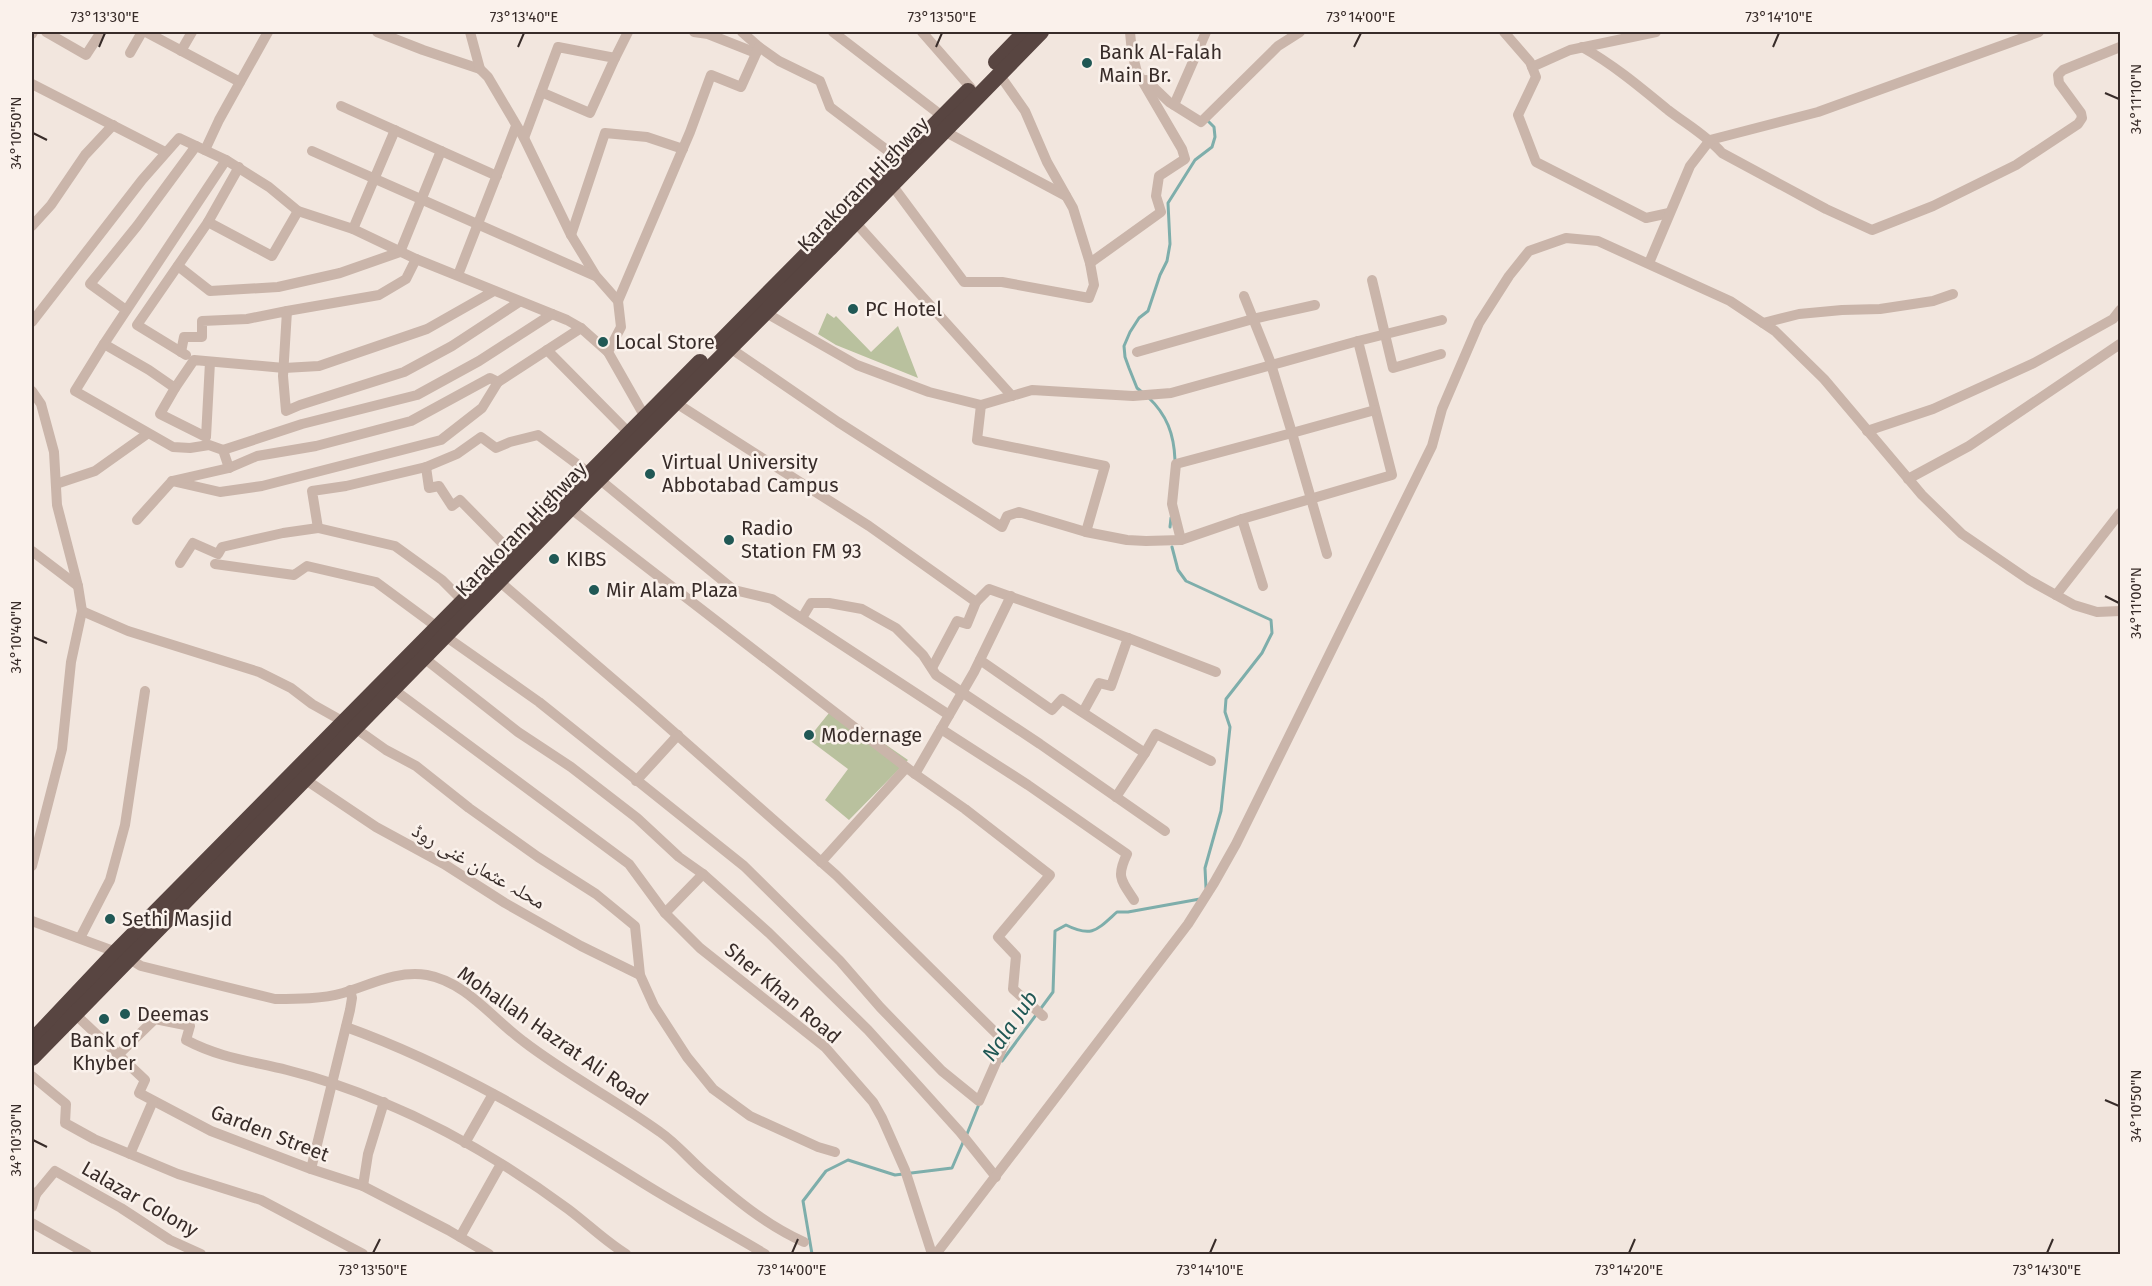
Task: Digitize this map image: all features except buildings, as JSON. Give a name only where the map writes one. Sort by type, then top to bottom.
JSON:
[{"type":"highway","name":"Karakoram Highway","points":[[33,1038],[306,780],[349,725],[393,689],[424,658],[463,601],[511,552],[676,403],[892,185],[971,87],[1023,32]]},
{"type":"highway","name":"Karakoram Highway","points":[[32,1058],[75,1014],[122,955],[441,632],[500,582],[570,508],[587,483],[629,433],[900,160],[999,74],[1041,32]]},
{"type":"street","points":[[46,32],[86,55],[101,32]]},
{"type":"street","points":[[130,53],[144,32],[240,82]]},
{"type":"street","points":[[181,51],[192,32]]},
{"type":"street","points":[[126,310],[90,284],[200,148],[268,32]]},
{"type":"street","points":[[376,32],[480,69],[488,77],[524,138],[570,235],[596,276],[618,301]]},
{"type":"street","points":[[472,32],[480,69]]},
{"type":"street","points":[[541,92],[590,113],[628,32]]},
{"type":"street","points":[[694,32],[708,34],[758,50],[820,81],[830,106],[900,160]]},
{"type":"street","points":[[741,32],[758,50]]},
{"type":"street","points":[[832,32],[943,123],[1066,196]]},
{"type":"street","points":[[922,32],[971,87]]},
{"type":"street","points":[[1090,263],[1161,212],[1156,196],[1159,176],[1185,159],[1182,149],[1137,72],[1130,32]]},
{"type":"street","points":[[1137,72],[1174,105],[1201,122],[1278,46],[1300,32]]},
{"type":"street","points":[[1504,32],[1530,62],[1536,77],[1518,116],[1536,162],[1646,218],[1669,213]]},
{"type":"street","points":[[1532,67],[1570,50],[1656,32]]},
{"type":"street","points":[[1649,263],[1690,166],[1710,140],[1818,112],[2039,32]]},
{"type":"street","points":[[1174,105],[1207,33]]},
{"type":"street","points":[[524,138],[558,47],[615,58]]},
{"type":"street","points":[[1582,47],[1608,62],[1710,140],[1722,153],[1826,209],[1872,230],[1933,206],[2016,165],[2078,124],[2082,118],[2081,113],[2059,83],[2058,75],[2063,70],[2121,47]]},
{"type":"street","points":[[608,352],[621,327],[618,301],[683,149],[711,75],[741,87],[758,50]]},
{"type":"street","points":[[892,185],[964,282],[1002,282],[1089,298],[1094,285],[1090,263],[1073,208],[1047,162],[1025,111],[999,74]]},
{"type":"street","points":[[32,98],[34,85],[165,152]]},
{"type":"street","points":[[341,106],[497,176]]},
{"type":"street","points":[[32,225],[51,204],[85,155],[113,125]]},
{"type":"street","points":[[458,275],[516,126]]},
{"type":"street","points":[[353,229],[395,130]]},
{"type":"street","points":[[570,235],[605,133],[647,136],[683,149]]},
{"type":"street","points":[[32,322],[165,152],[179,138],[239,167],[269,187],[298,212],[353,229],[416,259],[581,328],[608,352],[645,417]]},
{"type":"street","points":[[312,151],[596,276]]},
{"type":"street","points":[[178,266],[210,291],[278,287],[340,273],[400,252],[441,151]]},
{"type":"street","points":[[226,160],[75,391],[173,447],[190,448],[209,445],[223,450],[302,424],[417,395],[479,361],[552,314]]},
{"type":"street","points":[[239,167],[208,222],[137,326],[194,360],[284,368],[320,366],[427,329],[494,291]]},
{"type":"street","points":[[208,222],[272,256],[298,212]]},
{"type":"street","points":[[855,222],[1012,396]]},
{"type":"street","points":[[934,1254],[996,1177],[1188,924],[1214,883],[1236,844],[1432,446],[1442,409],[1479,323],[1509,276],[1529,251],[1566,238],[1598,241],[1730,301],[1775,331],[1824,379],[1908,479],[1962,534],[2029,580],[2074,605],[2097,612],[2121,611]]},
{"type":"street","points":[[181,352],[184,337],[202,338],[202,321],[247,319],[378,295],[406,279],[416,259]]},
{"type":"street","points":[[1372,280],[1393,368],[1441,354]]},
{"type":"street","points":[[1763,323],[1798,314],[1880,309],[1933,301],[1953,294]]},
{"type":"street","points":[[1244,296],[1271,365],[1327,554]]},
{"type":"street","points":[[287,311],[284,368],[286,411],[404,372],[461,340],[519,302]]},
{"type":"street","points":[[1137,352],[1253,319],[1315,305]]},
{"type":"street","points":[[1867,431],[1933,409],[2034,363],[2114,319],[2121,310]]},
{"type":"street","points":[[766,313],[857,364],[929,392],[981,405],[1032,390],[1138,396],[1171,393],[1442,320]]},
{"type":"street","points":[[172,481],[220,492],[262,486],[441,440],[482,408],[498,382],[581,328]]},
{"type":"street","points":[[730,348],[838,422],[1002,527],[1007,516],[1018,512],[1086,532],[1146,542],[1181,540],[1242,519],[1392,475],[1358,341]]},
{"type":"street","points":[[104,344],[175,388]]},
{"type":"street","points":[[1908,479],[1969,446],[2121,344]]},
{"type":"street","points":[[548,350],[629,433]]},
{"type":"street","points":[[194,360],[160,414],[206,438],[210,362]]},
{"type":"street","points":[[136,520],[172,481],[229,468],[257,456],[316,446],[411,421],[490,378],[498,382]]},
{"type":"street","points":[[32,391],[41,404],[54,452],[57,506],[78,586],[82,611],[72,662],[62,749],[32,866]]},
{"type":"street","points":[[676,403],[869,526],[976,602]]},
{"type":"street","points":[[981,405],[977,440],[1105,466],[1086,532]]},
{"type":"street","points":[[1181,540],[1172,504],[1176,464],[1375,411]]},
{"type":"street","points":[[56,484],[95,471],[147,434]]},
{"type":"street","points":[[318,528],[312,492],[426,466],[457,454],[480,437],[496,448],[538,435],[587,483],[734,590],[772,599],[949,715]]},
{"type":"street","points":[[223,450],[229,468]]},
{"type":"street","points":[[426,466],[429,488],[439,486],[452,506],[460,500],[511,552]]},
{"type":"street","points":[[570,508],[910,771],[965,809],[1050,874],[998,937],[1016,956],[1013,989],[1043,1016]]},
{"type":"street","points":[[2056,595],[2121,513]]},
{"type":"street","points":[[1242,519],[1263,586]]},
{"type":"street","points":[[180,562],[193,543],[218,554],[222,547],[283,533],[318,528],[395,546],[442,580],[463,601]]},
{"type":"street","points":[[32,553],[78,586]]},
{"type":"street","points":[[215,564],[294,575],[307,566],[376,582],[539,702],[744,866],[840,961],[880,1007],[942,1071],[979,1101],[1005,1042],[821,862],[500,582]]},
{"type":"street","points":[[932,668],[957,621],[967,624],[976,602],[989,589],[1216,672]]},
{"type":"street","points":[[821,862],[910,771],[941,729],[980,660],[1011,596]]},
{"type":"street","points":[[802,618],[811,603],[829,603],[862,609],[896,628],[924,655],[936,675],[1165,831]]},
{"type":"street","points":[[82,611],[128,631],[259,672],[291,688],[312,704],[416,766],[469,808],[538,857],[596,894],[635,926],[640,975],[654,1006],[687,1057],[713,1089],[750,1116],[818,1147],[835,1152]]},
{"type":"street","points":[[1083,712],[1099,682],[1111,686],[1128,638]]},
{"type":"street","name":"Sher Khan Road","points":[[424,658],[518,732],[580,774],[637,818],[679,857],[703,874],[769,933],[868,1029],[960,1132],[996,1177]]},
{"type":"street","points":[[980,660],[1052,710],[1062,699],[1145,753]]},
{"type":"street","name":"Sher Khan Road","points":[[393,689],[629,864],[665,913],[700,948],[825,1047],[873,1102],[882,1118],[907,1175],[934,1254]]},
{"type":"street","points":[[80,938],[110,880],[125,825],[145,691]]},
{"type":"street","points":[[941,729],[1028,785],[1127,854],[1120,868],[1121,881],[1134,900]]},
{"type":"street","points":[[1116,797],[1156,734],[1211,761]]},
{"type":"street","points":[[636,781],[678,735]]},
{"type":"street","name":"محلہ عثمان غنی روڈ","points":[[306,780],[376,827],[444,864],[505,903],[581,946],[640,975]]},
{"type":"street","points":[[665,913],[703,874]]},
{"type":"street","name":"Mohallah Hazrat Ali Road","points":[[32,921],[122,955],[141,966],[275,999],[341,994],[388,977],[429,975],[458,988],[531,1047],[662,1133],[754,1214],[784,1234],[804,1242]]},
{"type":"street","points":[[310,1169],[346,1027],[352,998],[350,990]]},
{"type":"street","points":[[75,1014],[145,1080],[139,1093],[153,1101],[130,1154]]},
{"type":"street","points":[[118,1055],[155,1019],[190,1026],[186,1040],[207,1051],[331,1082],[384,1102],[465,1143],[501,1164],[568,1210],[626,1254]]},
{"type":"street","points":[[346,1027],[385,1041],[443,1067],[493,1094],[590,1148],[644,1183],[765,1254]]},
{"type":"street","points":[[32,1076],[66,1104],[65,1123],[94,1139],[178,1174],[261,1200],[363,1254]]},
{"type":"street","points":[[465,1143],[493,1094]]},
{"type":"street","name":"Garden Street","points":[[153,1101],[211,1131],[310,1169],[363,1186],[489,1254]]},
{"type":"street","points":[[363,1186],[368,1154],[384,1102]]},
{"type":"street","points":[[460,1237],[501,1164]]},
{"type":"street","name":"Lalazar Colony","points":[[32,1207],[34,1193],[55,1171],[121,1208],[170,1240],[201,1254]]},
{"type":"street","points":[[32,1223],[87,1254]]},
{"type":"green space","points":[[827,313],[834,318],[836,316],[871,352],[898,326],[918,378],[836,345],[818,334]]},
{"type":"green space","points":[[833,708],[908,760],[849,820],[825,800],[848,769],[808,739]]},
{"type":"waterway","name":"Nala Jub","points":[[1143,393],[1137,388],[1125,357],[1124,346],[1139,318],[1148,311],[1167,261],[1170,244],[1168,203],[1195,160],[1212,147],[1215,137],[1214,127],[1206,119]]},
{"type":"waterway","name":"Nala Jub","points":[[1148,397],[1165,418],[1173,442],[1175,460]]},
{"type":"waterway","name":"Nala Jub","points":[[1170,527],[1171,518]]},
{"type":"waterway","name":"Nala Jub","points":[[1172,547],[1178,570],[1186,581],[1271,620],[1272,633],[1262,653],[1226,699],[1225,712],[1230,727],[1221,811],[1205,868],[1206,888]]},
{"type":"waterway","name":"Nala Jub","points":[[1002,1061],[1053,992],[1055,931],[1066,925],[1082,931],[1094,930],[1117,912],[1200,899]]},
{"type":"waterway","name":"Nala Jub","points":[[967,1134],[979,1104]]},
{"type":"waterway","name":"Nala Jub","points":[[812,1254],[803,1201],[826,1171],[848,1160],[895,1175],[952,1168],[964,1140]]},
{"type":"place","name":"Bank Al-Falah Main Br.","points":[[1087,63]]},
{"type":"place","name":"PC Hotel","points":[[853,309]]},
{"type":"place","name":"Local Store","points":[[603,342]]},
{"type":"place","name":"Virtual University Abbotabad Campus","points":[[650,474]]},
{"type":"place","name":"Radio Station FM 93","points":[[729,540]]},
{"type":"place","name":"KIBS","points":[[554,559]]},
{"type":"place","name":"Mir Alam Plaza","points":[[594,590]]},
{"type":"place","name":"Modernage","points":[[809,735]]},
{"type":"place","name":"Sethi Masjid","points":[[110,919]]},
{"type":"place","name":"Deemas","points":[[125,1014]]},
{"type":"place","name":"Bank of Khyber","points":[[104,1019]]}]
